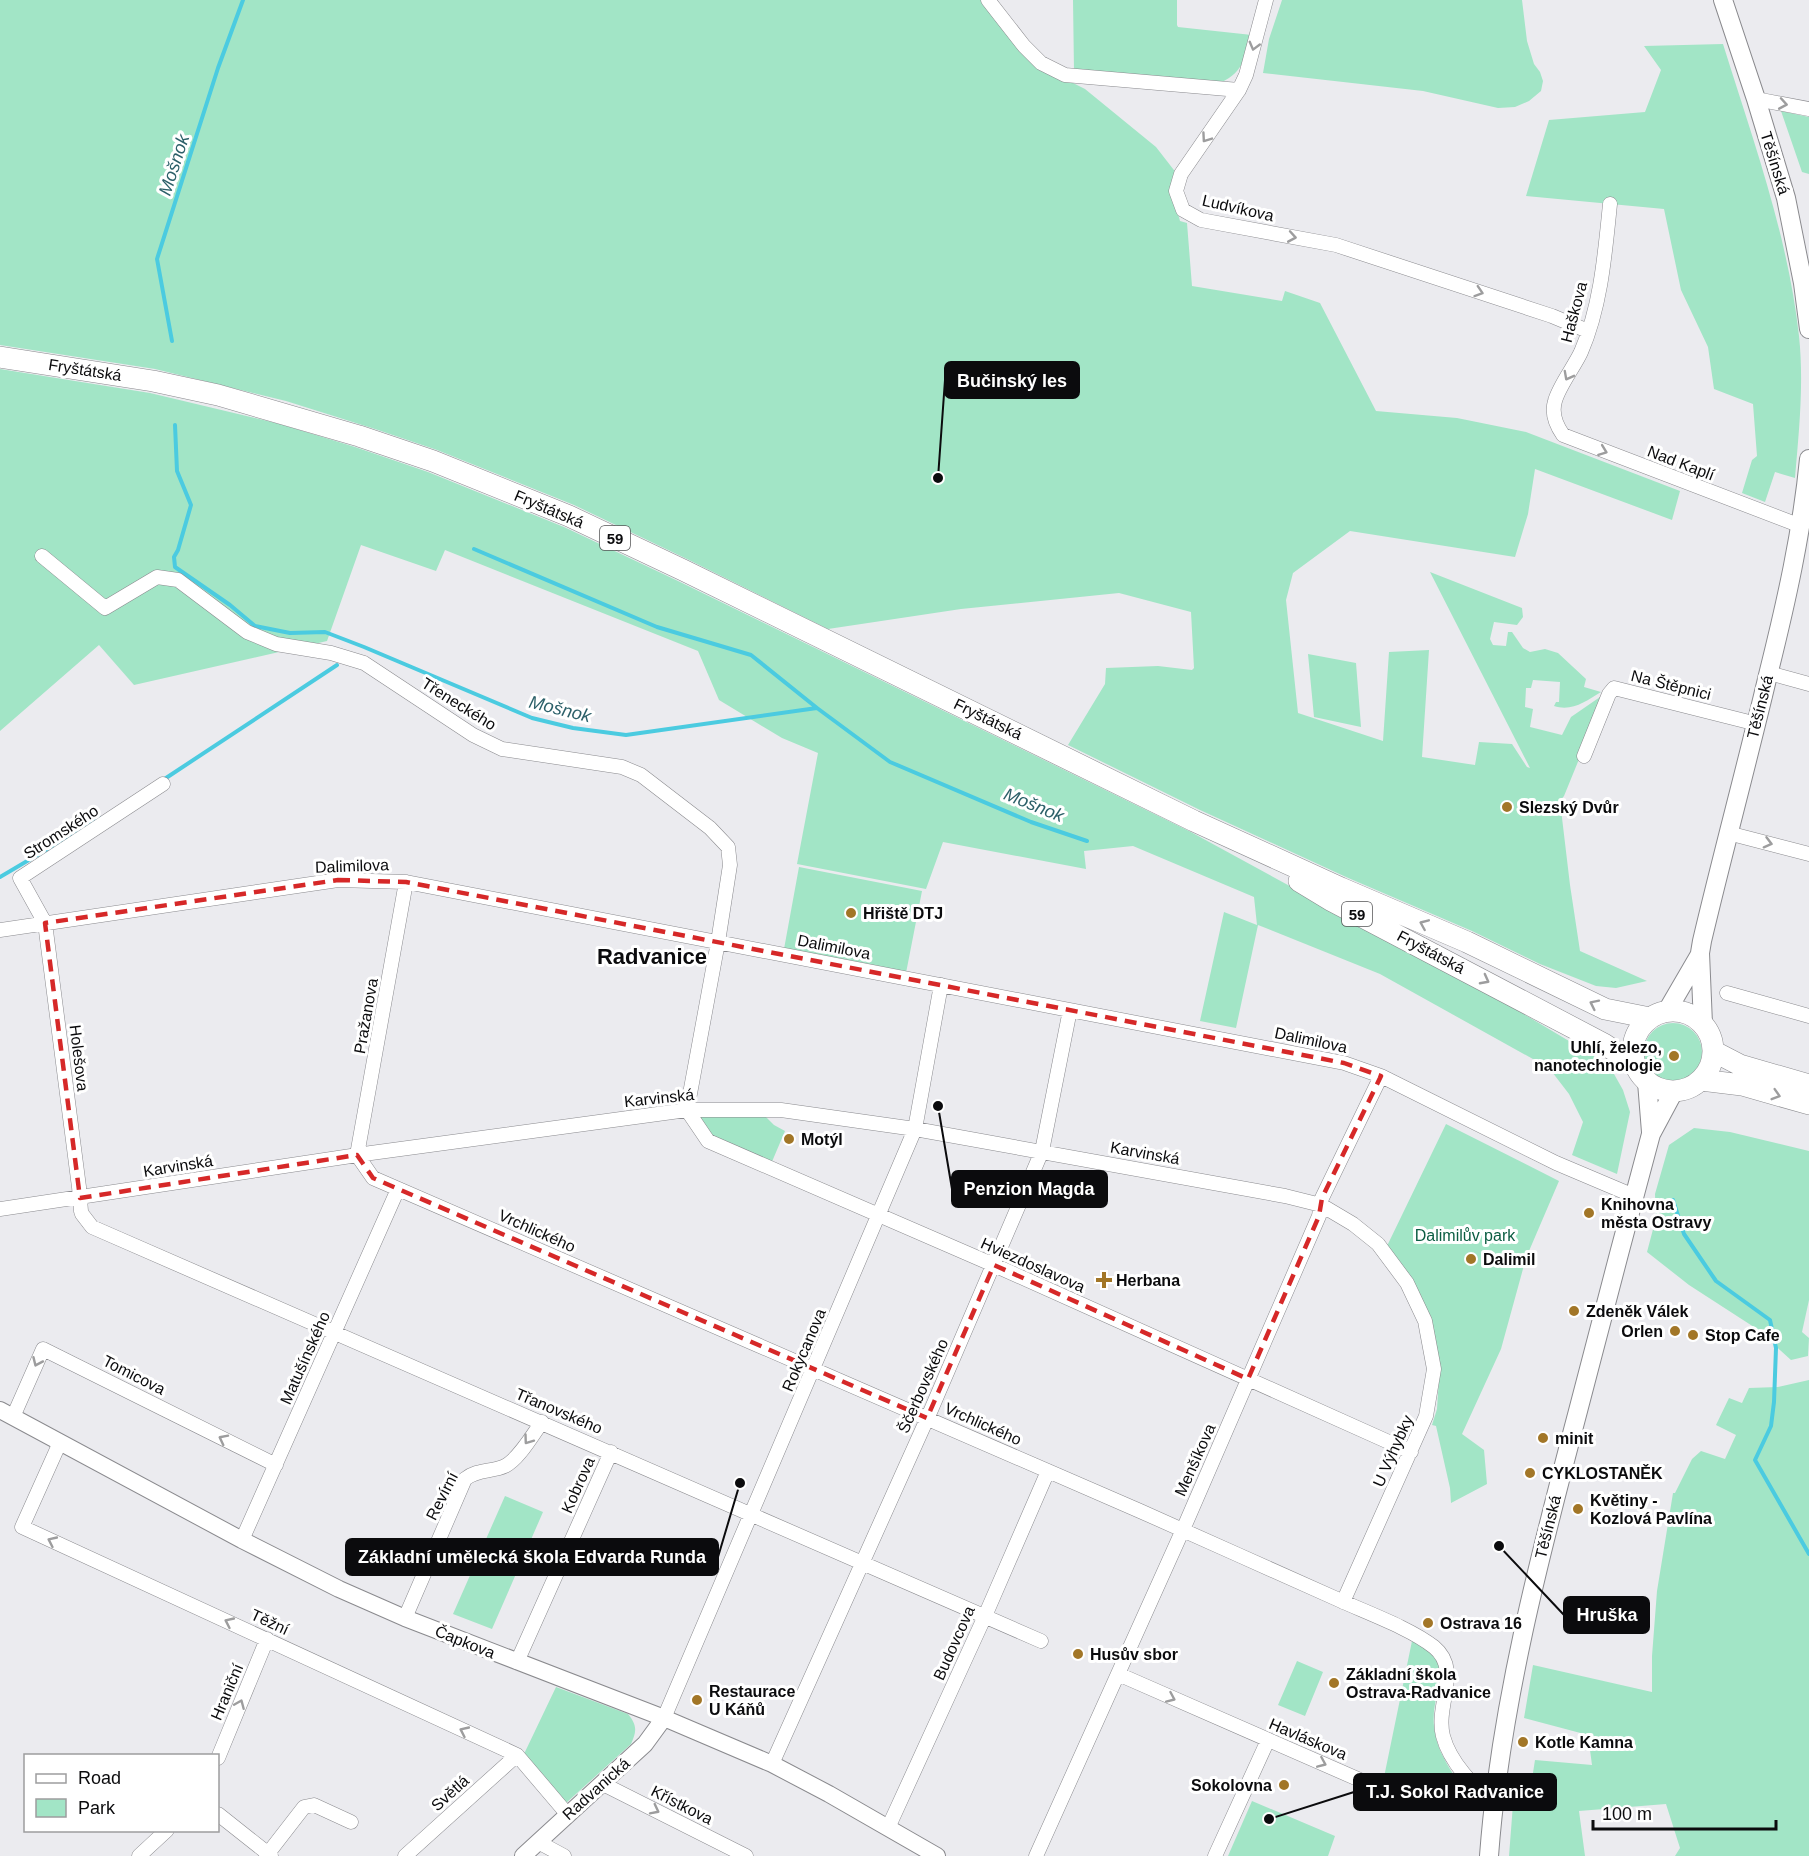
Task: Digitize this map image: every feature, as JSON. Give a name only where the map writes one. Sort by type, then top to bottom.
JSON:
[{"type":"main road","name":"Těšínská","points":[[1723,0],[1786,198],[1806,284],[1809,329]]},
{"type":"main road","name":"Fryštátská","points":[[0,357],[153,381],[218,396],[348,432],[433,461],[569,516],[1194,821],[1467,942],[1605,1009],[1659,1015]]},
{"type":"main road","name":"Těšínská","points":[[1703,1024],[1700,953],[1789,589],[1801,526],[1809,459]]},
{"type":"main road","name":"Fryštátská","points":[[1194,821],[1332,901],[1604,1044],[1641,1074]]},
{"type":"main road","name":"Těšínská","points":[[1659,1015],[1700,953]]},
{"type":"main road","points":[[1678,1011],[1688,1014],[1703,1024],[1710,1033],[1713,1051],[1710,1068],[1701,1080],[1689,1088],[1674,1091],[1661,1090],[1641,1074],[1634,1056],[1635,1039],[1644,1024],[1659,1015],[1678,1011]]},
{"type":"main road","points":[[1713,1051],[1740,1065],[1809,1085]]},
{"type":"main road","name":"Těšínská","points":[[1641,1074],[1651,1134]]},
{"type":"main road","points":[[1701,1080],[1742,1085],[1809,1104]]},
{"type":"main road","name":"Těšínská","points":[[1489,1856],[1494,1805],[1510,1702],[1546,1530],[1651,1134],[1674,1091]]},
{"type":"street","points":[[988,0],[1024,46],[1041,63],[1065,75],[1239,90]]},
{"type":"street","name":"Ludvíkova","points":[[1266,0],[1246,75],[1239,90],[1181,174],[1176,191],[1183,210],[1201,220],[1336,245],[1552,316],[1588,331]]},
{"type":"street","points":[[1756,99],[1809,109]]},
{"type":"street","name":"Haškova","points":[[1555,423],[1554,401],[1581,352],[1593,316],[1605,251],[1610,204]]},
{"type":"street","name":"Nad Kaplí","points":[[1555,423],[1563,435],[1801,526]]},
{"type":"street","name":"Třeneckého","points":[[42,556],[105,608],[157,577],[178,580],[247,632],[276,644],[331,653],[364,663],[473,735],[502,749],[622,767],[641,775],[710,828],[728,848],[730,865],[687,1110]]},
{"type":"street","points":[[1769,673],[1809,684]]},
{"type":"street","name":"Na Štěpnici","points":[[1584,756],[1609,694],[1614,688],[1757,724]]},
{"type":"street","name":"Stromského","points":[[45,923],[20,878],[163,784]]},
{"type":"street","points":[[1728,833],[1809,854]]},
{"type":"street","name":"Dalimilova","points":[[0,930],[338,880],[406,882],[1344,1063],[1381,1076],[1556,1163],[1634,1197]]},
{"type":"street","name":"Pražanova","points":[[357,1155],[406,882]]},
{"type":"street","name":"Holešova","points":[[45,923],[80,1198]]},
{"type":"street","name":"Rokycanova","points":[[664,1718],[915,1129],[941,985]]},
{"type":"street","points":[[1727,993],[1809,1016]]},
{"type":"street","name":"Ščerbovského","points":[[772,1764],[927,1418],[1042,1152],[1070,1010]]},
{"type":"street","name":"Menšíkova","points":[[1036,1856],[1248,1379],[1319,1216],[1320,1205],[1381,1076]]},
{"type":"street","name":"Karvinská","points":[[0,1209],[357,1155],[687,1110],[781,1110],[915,1129],[1285,1196],[1320,1205]]},
{"type":"street","name":"Hviezdoslavova","points":[[687,1110],[708,1141],[994,1265],[1411,1452]]},
{"type":"street","name":"Vrchlického","points":[[357,1155],[373,1178],[1048,1471],[1418,1637],[1442,1654],[1447,1663],[1442,1721],[1444,1739],[1451,1755],[1474,1786],[1494,1805]]},
{"type":"street","name":"Matušínského","points":[[242,1540],[398,1189]]},
{"type":"street","name":"Třanovského","points":[[80,1198],[81,1214],[92,1227],[1041,1641]]},
{"type":"street","name":"U Výhybky","points":[[1320,1205],[1353,1224],[1378,1244],[1407,1283],[1425,1321],[1434,1370],[1426,1416],[1343,1602]]},
{"type":"street","name":"Tomicova","points":[[7,1414],[43,1349],[276,1465]]},
{"type":"street","name":"Čapkova","points":[[7,1414],[242,1540],[339,1589],[405,1618],[664,1718],[772,1764],[937,1856]]},
{"type":"street","name":"Revírní","points":[[405,1618],[465,1479],[471,1474],[506,1466],[515,1459],[542,1422]]},
{"type":"street","name":"Těžní","points":[[59,1441],[22,1527],[517,1755],[568,1815]]},
{"type":"street","name":"Kobrova","points":[[517,1662],[611,1452]]},
{"type":"street","name":"Budovcova","points":[[888,1828],[985,1616],[1048,1471]]},
{"type":"street","name":"Hraniční","points":[[219,1756],[267,1639]]},
{"type":"street","name":"Havláskova","points":[[1118,1674],[1376,1787],[1494,1805]]},
{"type":"street","name":"Radvanická","points":[[523,1856],[645,1744],[664,1718]]},
{"type":"street","points":[[1215,1856],[1268,1740]]},
{"type":"street","name":"Světlá","points":[[405,1856],[517,1755]]},
{"type":"street","name":"Křístkova","points":[[603,1784],[746,1856]]},
{"type":"street","points":[[219,1815],[269,1855],[304,1807],[314,1805],[351,1822]]},
{"type":"street","points":[[139,1856],[165,1832]]},
{"type":"street","points":[[538,1842],[564,1856]]},
{"type":"highlighted area","points":[[338,880],[406,882],[1344,1063],[1381,1076],[1322,1198],[1319,1216],[1248,1379],[994,1265],[927,1418],[373,1178],[357,1155],[80,1198],[45,923]]},
{"type":"green space","points":[[0,0],[982,0],[1061,77],[1085,89],[1156,147],[1177,174],[1172,191],[1180,221],[1187,223],[1192,286],[1282,301],[1285,291],[1320,303],[1376,411],[1457,418],[1526,432],[1680,491],[1672,520],[1535,469],[1528,514],[1515,557],[1350,531],[1293,573],[1286,600],[1298,713],[1383,741],[1389,652],[1429,650],[1422,757],[1475,765],[1479,742],[1512,744],[1530,768],[1430,572],[1522,608],[1523,617],[1517,625],[1494,622],[1490,639],[1493,645],[1506,646],[1508,632],[1512,632],[1523,648],[1530,652],[1545,649],[1558,653],[1586,679],[1584,687],[1601,692],[1573,707],[1554,706],[1556,702],[1559,702],[1560,682],[1533,680],[1531,688],[1526,688],[1525,707],[1533,709],[1530,727],[1562,735],[1571,717],[1600,697],[1604,698],[1560,801],[1580,951],[1647,981],[1616,988],[1596,986],[1540,964],[1472,931],[1346,877],[1200,810],[1068,745],[1105,684],[1106,668],[1158,666],[1192,670],[1194,668],[1191,612],[1119,593],[961,609],[828,629],[574,505],[437,450],[286,401],[155,369],[0,345]]},
{"type":"green space","points":[[1073,0],[1177,0],[1178,27],[1252,35],[1239,68],[1222,82],[1074,71]]},
{"type":"green space","points":[[1282,0],[1522,0],[1527,41],[1534,64],[1543,81],[1541,91],[1529,101],[1515,107],[1498,108],[1423,91],[1263,73],[1269,39]]},
{"type":"green space","points":[[1723,44],[1778,225],[1794,299],[1799,336],[1801,389],[1795,478],[1775,472],[1765,502],[1742,493],[1752,460],[1757,456],[1753,404],[1714,389],[1708,347],[1681,290],[1664,209],[1526,196],[1549,120],[1645,112],[1661,70],[1644,46]]},
{"type":"green space","points":[[1781,111],[1809,117],[1809,174],[1802,172]]},
{"type":"green space","points":[[0,369],[150,393],[280,424],[428,472],[564,527],[1189,831],[1517,1010],[1574,1044],[1577,1052],[1579,1043],[1614,1074],[1623,1090],[1630,1112],[1617,1174],[1572,1155],[1583,1122],[1569,1094],[1549,1068],[1380,974],[1258,925],[1236,1028],[1200,1021],[1224,912],[1257,925],[1254,897],[1133,846],[1084,851],[1086,869],[943,842],[926,889],[797,864],[818,753],[782,738],[719,700],[698,651],[445,550],[436,571],[361,545],[327,641],[134,685],[99,645],[0,731]]},
{"type":"green space","points":[[1308,654],[1356,663],[1361,727],[1314,717]]},
{"type":"green space","points":[[799,867],[922,891],[906,973],[784,949]]},
{"type":"green space","points":[[1667,1023],[1679,1023],[1694,1031],[1702,1046],[1702,1058],[1694,1073],[1679,1081],[1667,1081],[1652,1073],[1644,1058],[1644,1046],[1652,1031]]},
{"type":"green space","points":[[764,1115],[774,1125],[785,1131],[771,1164],[715,1139],[699,1116]]},
{"type":"green space","name":"Dalimilův park","points":[[1446,1124],[1559,1181],[1526,1258],[1501,1349],[1462,1434],[1484,1450],[1487,1484],[1451,1503],[1450,1488],[1436,1426],[1432,1425],[1437,1409],[1440,1362],[1428,1315],[1387,1246]]},
{"type":"green space","points":[[1694,1128],[1730,1132],[1809,1151],[1809,1300],[1802,1332],[1809,1338],[1808,1356],[1791,1360],[1757,1329],[1689,1285],[1647,1252],[1656,1218],[1655,1194],[1669,1145]]},
{"type":"green space","points":[[1809,1380],[1809,1856],[1675,1856],[1680,1848],[1666,1804],[1579,1811],[1585,1856],[1509,1856],[1515,1778],[1532,1779],[1535,1760],[1592,1765],[1588,1735],[1524,1718],[1533,1665],[1652,1692],[1657,1591],[1673,1493],[1692,1459],[1701,1451],[1725,1459],[1736,1435],[1716,1425],[1729,1398],[1742,1403],[1749,1388],[1778,1387]]},
{"type":"green space","points":[[505,1496],[543,1512],[492,1629],[453,1614]]},
{"type":"green space","points":[[1412,1641],[1427,1649],[1436,1658],[1439,1668],[1440,1678],[1434,1726],[1438,1745],[1453,1774],[1450,1793],[1383,1782]]},
{"type":"green space","points":[[1297,1661],[1323,1672],[1305,1716],[1278,1705]]},
{"type":"green space","points":[[556,1687],[628,1714],[635,1728],[631,1744],[566,1803],[524,1754]]},
{"type":"green space","points":[[1252,1801],[1335,1836],[1328,1856],[1228,1856]]},
{"type":"waterway","name":"Mošnok","points":[[172,341],[157,259],[218,68],[243,0]]},
{"type":"waterway","name":"Mošnok","points":[[175,425],[177,471],[191,505],[174,557],[175,567],[230,605],[255,626],[290,633],[325,632],[532,718],[573,728],[626,735],[817,708],[890,762],[1031,822],[1087,841]]},
{"type":"waterway","points":[[474,549],[657,627],[751,655],[817,708]]},
{"type":"waterway","points":[[163,780],[337,665]]},
{"type":"waterway","points":[[0,877],[100,818]]},
{"type":"waterway","name":"Mošnok","points":[[1673,1200],[1684,1234],[1716,1281],[1770,1320],[1776,1348],[1774,1402],[1771,1426],[1755,1460],[1809,1554]]},
{"type":"place","name":"Bučinský les","points":[[938,478]]},
{"type":"place","name":"Slezský Dvůr","points":[[1507,807]]},
{"type":"place","name":"Hřiště DTJ","points":[[851,913]]},
{"type":"place","name":"Uhlí, železo, nanotechnologie","points":[[1674,1056]]},
{"type":"place","name":"Penzion Magda","points":[[938,1106]]},
{"type":"place","name":"Motýl","points":[[789,1139]]},
{"type":"place","name":"Knihovna města Ostravy","points":[[1589,1213]]},
{"type":"place","name":"Dalimil","points":[[1471,1259]]},
{"type":"place","name":"Herbana","points":[[1104,1280]]},
{"type":"place","name":"Zdeněk Válek","points":[[1574,1311]]},
{"type":"place","name":"Orlen","points":[[1675,1331]]},
{"type":"place","name":"Stop Cafe","points":[[1693,1335]]},
{"type":"place","name":"minit","points":[[1543,1438]]},
{"type":"place","name":"CYKLOSTANĚK","points":[[1530,1473]]},
{"type":"place","name":"Základní umělecká škola Edvarda Runda","points":[[740,1483]]},
{"type":"place","name":"Květiny - Kozlová Pavlína","points":[[1578,1509]]},
{"type":"place","name":"Hruška","points":[[1499,1546]]},
{"type":"place","name":"Ostrava 16","points":[[1428,1623]]},
{"type":"place","name":"Husův sbor","points":[[1078,1654]]},
{"type":"place","name":"Základní škola Ostrava-Radvanice","points":[[1334,1683]]},
{"type":"place","name":"Restaurace U Káňů","points":[[697,1700]]},
{"type":"place","name":"Kotle Kamna","points":[[1523,1742]]},
{"type":"place","name":"Sokolovna","points":[[1284,1785]]},
{"type":"place","name":"T.J. Sokol Radvanice","points":[[1269,1819]]},
{"type":"district","name":"Radvanice","points":[[652,956]]}]
